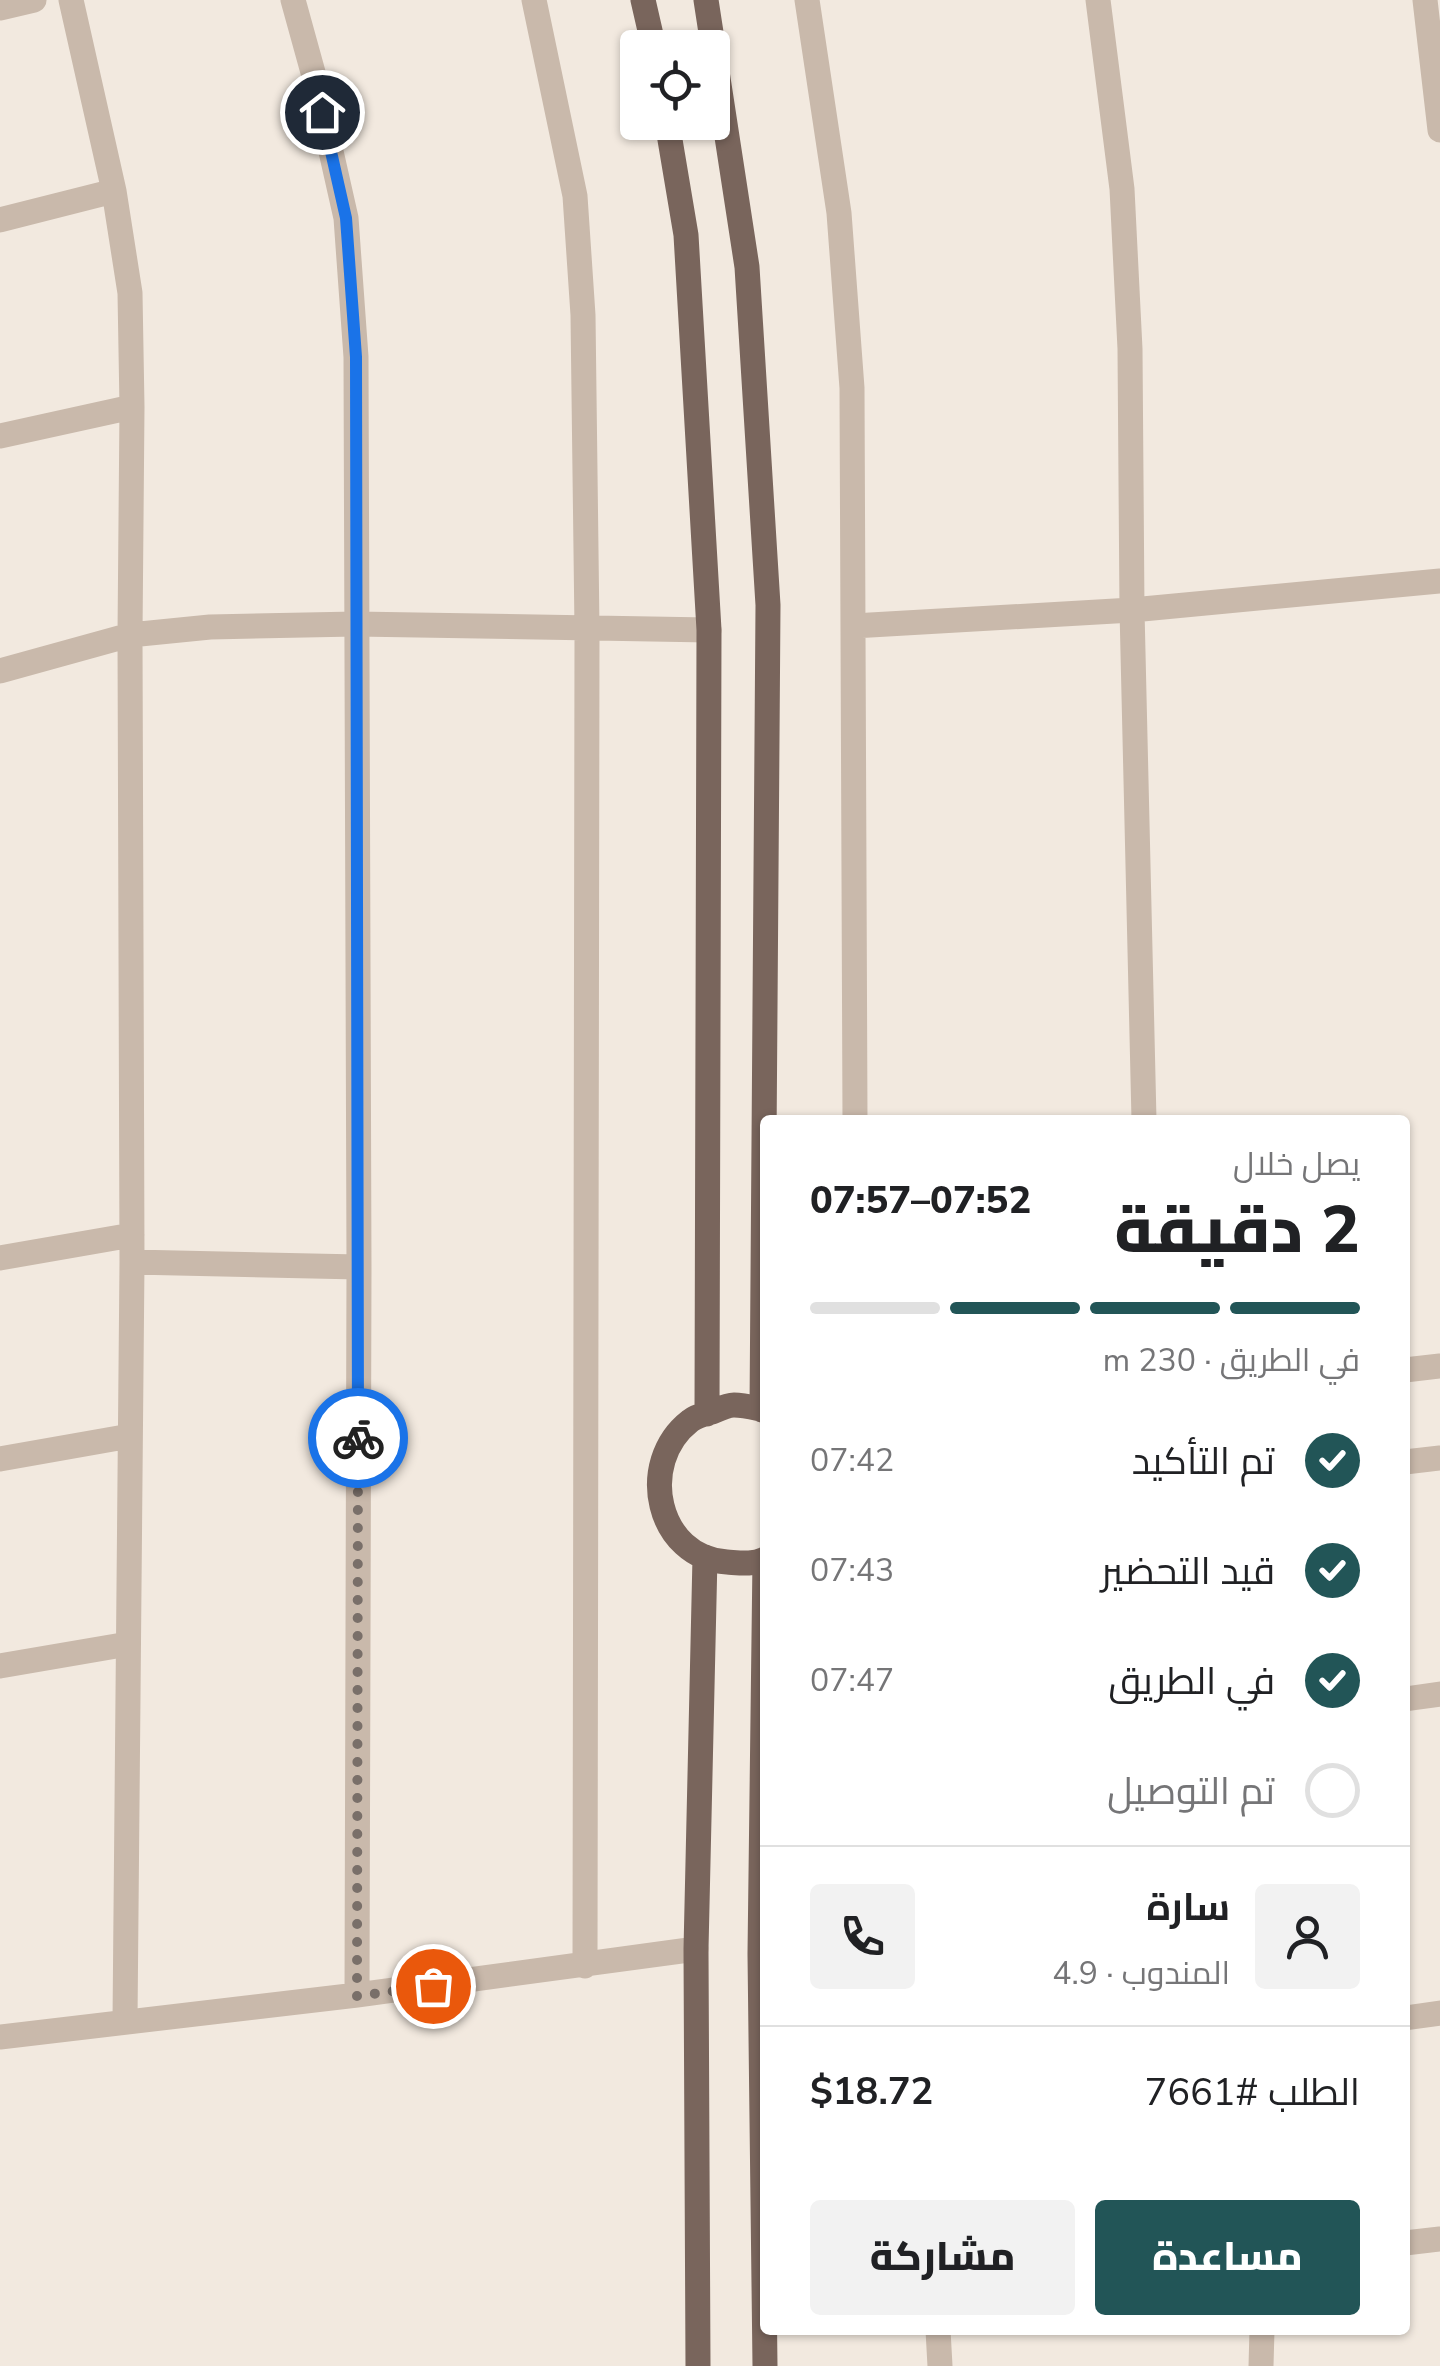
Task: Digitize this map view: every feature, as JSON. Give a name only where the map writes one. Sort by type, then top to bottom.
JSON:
[{"type":"main road","points":[[643,0],[650,30]]},
{"type":"main road","points":[[706,0],[747,267],[768,605],[765,1115]]},
{"type":"main road","points":[[670,140],[686,235],[710,630],[707,1414]]},
{"type":"main road","points":[[760,1409],[731,1404],[692,1419],[672,1440],[660,1466],[659,1495],[667,1522],[686,1546],[713,1562],[760,1561]]},
{"type":"main road","points":[[698,2366],[696,1950],[704,1557]]},
{"type":"main road","points":[[765,2335],[765,2366]]},
{"type":"street","points":[[0,8],[34,0]]},
{"type":"street","points":[[71,0],[114,192],[130,293],[132,1262],[126,2021]]},
{"type":"street","points":[[294,0],[346,218],[356,357],[357,1996]]},
{"type":"street","points":[[534,0],[575,196],[584,314],[585,1966]]},
{"type":"street","points":[[807,0],[839,213],[852,388],[855,1115]]},
{"type":"street","points":[[1098,0],[1122,189],[1130,349],[1144,1115]]},
{"type":"street","points":[[1426,0],[1440,130]]},
{"type":"street","points":[[0,220],[114,192]]},
{"type":"street","points":[[0,436],[132,407]]},
{"type":"street","points":[[853,626],[1132,610],[1440,581]]},
{"type":"street","points":[[0,671],[130,635],[210,627],[356,624],[710,630]]},
{"type":"street","points":[[0,1258],[132,1234]]},
{"type":"street","points":[[132,1262],[359,1267]]},
{"type":"street","points":[[1410,1369],[1440,1366]]},
{"type":"street","points":[[0,1459],[130,1436]]},
{"type":"street","points":[[1410,1461],[1440,1458]]},
{"type":"street","points":[[0,1666],[128,1644]]},
{"type":"street","points":[[1410,1698],[1440,1694]]},
{"type":"street","points":[[0,2037],[357,1996],[696,1950]]},
{"type":"street","points":[[1410,2017],[1440,2013]]},
{"type":"street","points":[[1410,2243],[1440,2240]]},
{"type":"street","points":[[938,2335],[940,2366]]},
{"type":"street","points":[[1261,2366],[1262,2335]]},
{"type":"way so far","points":[[358,1438],[357,1996],[433,1986]]},
{"type":"route","points":[[322,112],[346,218],[356,357],[358,1438]]}]
